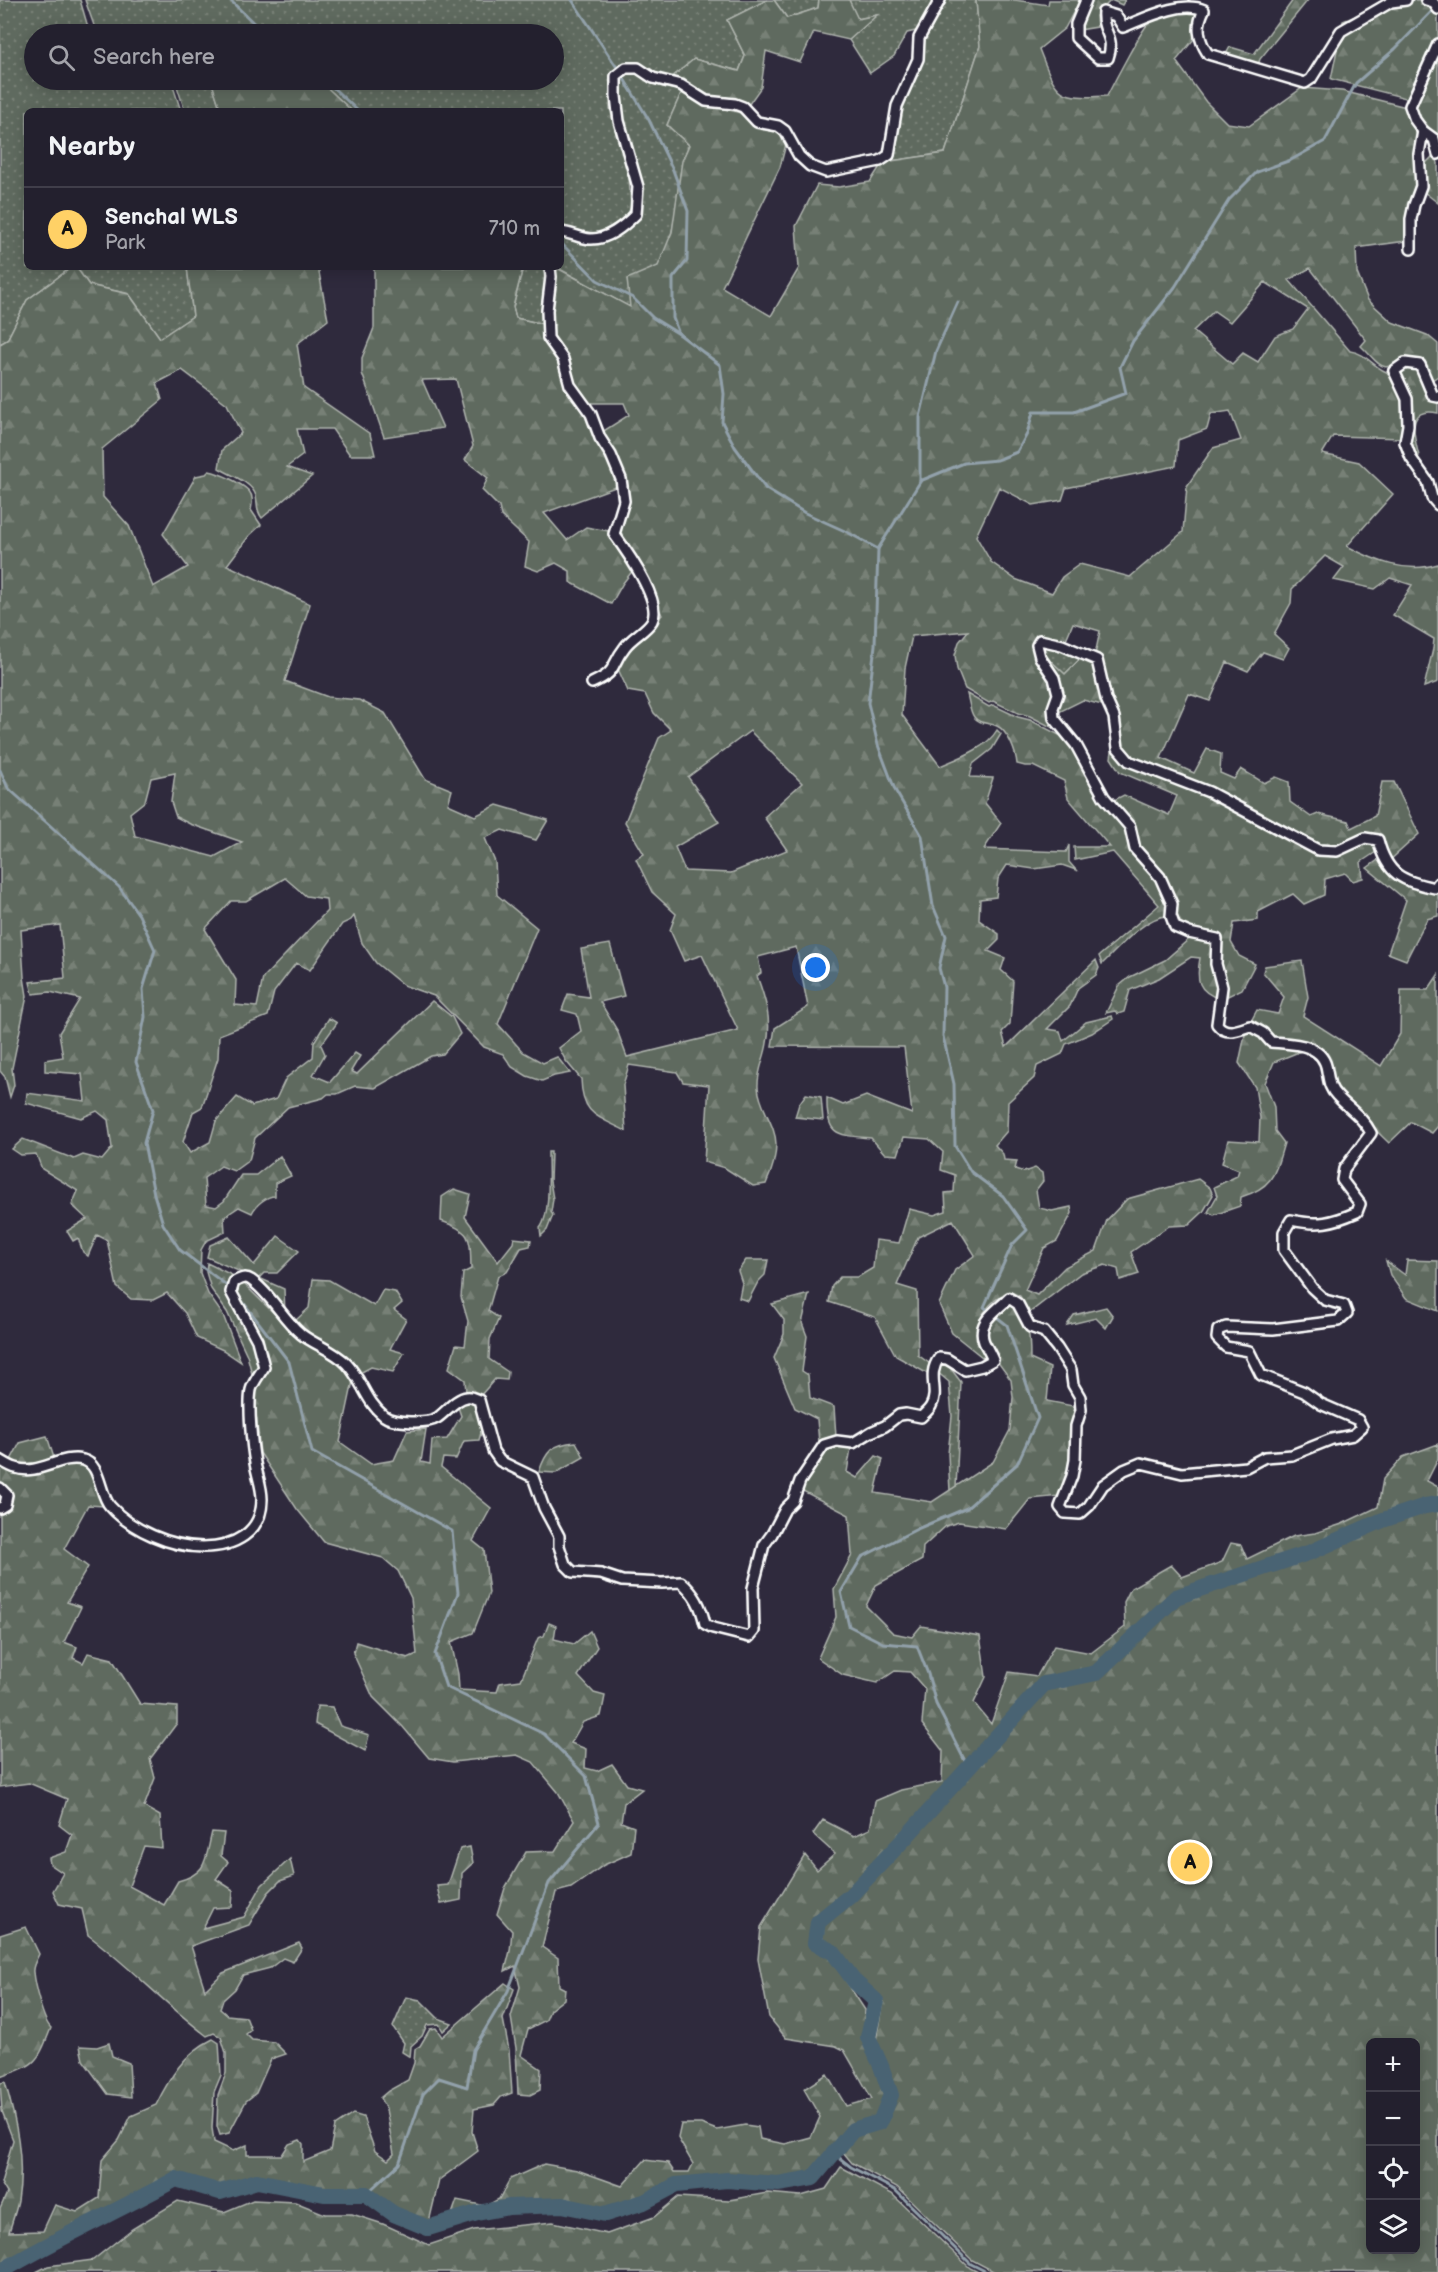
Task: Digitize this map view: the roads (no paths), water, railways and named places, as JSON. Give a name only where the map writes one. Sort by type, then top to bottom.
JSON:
[{"type":"street","points":[[564,233],[589,239],[603,238],[627,224],[636,214],[638,187],[619,121],[616,96],[616,76],[626,68],[638,68],[653,78],[681,85],[706,100],[735,104],[743,108],[757,122],[778,126],[785,131],[799,156],[810,166],[826,172],[845,168],[880,160],[889,155],[897,106],[918,59],[919,38],[940,0]]},
{"type":"street","points":[[1086,0],[1076,24],[1076,38],[1098,58],[1108,58],[1112,46],[1110,35],[1102,23],[1103,12],[1116,16],[1123,27],[1169,9],[1194,4],[1204,10],[1199,21],[1200,41],[1208,54],[1305,83],[1311,79],[1341,32],[1392,2],[1406,0]]},
{"type":"street","points":[[1426,0],[1433,2],[1438,9]]},
{"type":"street","points":[[1438,44],[1410,106],[1414,120],[1434,139],[1438,154]]},
{"type":"street","points":[[1411,249],[1411,219],[1421,186],[1419,154],[1423,131]]},
{"type":"street","points":[[550,270],[547,310],[548,338],[563,359],[570,385],[591,414],[600,438],[611,455],[621,479],[624,501],[614,534],[645,580],[654,611],[652,621],[625,646],[610,674],[592,682]]},
{"type":"street","points":[[1438,397],[1433,396],[1420,365],[1405,363],[1394,371],[1407,399],[1408,425],[1405,442],[1411,458],[1428,482],[1432,498],[1438,505]]},
{"type":"street","points":[[0,1460],[18,1469],[39,1468],[73,1459],[85,1460],[92,1465],[109,1505],[150,1535],[187,1547],[209,1547],[239,1540],[254,1528],[261,1516],[262,1497],[254,1461],[250,1398],[252,1387],[264,1366],[257,1340],[231,1292],[234,1282],[242,1278],[249,1279],[271,1300],[284,1319],[302,1335],[346,1363],[356,1375],[369,1402],[386,1418],[408,1422],[434,1420],[459,1399],[468,1396],[479,1400],[493,1451],[500,1461],[533,1477],[544,1508],[559,1536],[559,1546],[565,1564],[573,1572],[601,1574],[630,1582],[662,1584],[681,1582],[691,1591],[701,1608],[705,1624],[749,1637],[754,1631],[753,1588],[764,1545],[785,1509],[793,1501],[800,1481],[824,1445],[837,1441],[853,1443],[885,1426],[899,1415],[921,1417],[931,1407],[934,1395],[932,1368],[939,1358],[947,1359],[965,1370],[982,1366],[993,1360],[983,1340],[984,1323],[987,1316],[1009,1298],[1018,1304],[1030,1327],[1044,1332],[1057,1348],[1071,1370],[1073,1385],[1080,1397],[1082,1410],[1076,1426],[1072,1476],[1059,1507],[1065,1513],[1080,1514],[1089,1506],[1103,1485],[1124,1470],[1141,1463],[1182,1473],[1246,1467],[1265,1457],[1292,1455],[1332,1439],[1353,1435],[1362,1427],[1358,1420],[1321,1404],[1285,1384],[1261,1375],[1249,1351],[1226,1347],[1216,1338],[1218,1330],[1226,1327],[1273,1329],[1338,1321],[1347,1313],[1344,1305],[1325,1300],[1312,1288],[1284,1250],[1284,1233],[1291,1220],[1315,1225],[1345,1218],[1358,1212],[1360,1204],[1342,1180],[1344,1169],[1371,1133],[1364,1120],[1335,1094],[1327,1081],[1327,1069],[1322,1054],[1313,1049],[1271,1042],[1263,1033],[1250,1026],[1231,1032],[1219,1028],[1216,1024],[1222,987],[1216,964],[1217,939],[1189,933],[1175,927],[1171,916],[1172,904],[1160,877],[1136,849],[1130,827],[1104,797],[1076,745],[1054,718],[1053,708],[1058,694],[1054,678],[1040,657],[1037,645],[1040,640],[1062,645],[1097,660],[1106,699],[1114,717],[1118,748],[1129,761],[1209,792],[1318,850],[1337,851],[1365,838],[1378,840],[1383,858],[1393,873],[1412,883],[1435,888],[1438,883]]},
{"type":"street","points":[[0,1488],[7,1496],[5,1505],[0,1508]]},
{"type":"waterway","points":[[230,0],[255,24]]},
{"type":"waterway","points":[[572,0],[649,120],[673,170],[688,211],[687,261],[673,278],[673,318],[679,334],[720,365],[724,394],[722,422],[735,447],[766,489],[805,513],[878,549]]},
{"type":"waterway","points":[[920,481],[964,463],[997,460],[1017,452],[1027,434],[1033,412],[1074,412],[1126,393],[1120,367],[1133,341],[1175,287],[1229,200],[1257,172],[1291,160],[1325,141],[1356,83],[1395,49],[1435,8]]},
{"type":"waterway","points":[[336,90],[355,108]]},
{"type":"waterway","points":[[564,246],[597,280],[633,298],[653,318],[679,334]]},
{"type":"waterway","points":[[958,302],[936,351],[920,417],[920,482],[878,549],[875,645],[868,703],[878,745],[895,790],[922,836],[933,906],[946,936],[939,968],[944,987],[943,1036],[954,1084],[955,1146],[971,1172],[1003,1196],[1027,1230],[1012,1245],[984,1307],[1007,1325],[1038,1418],[1017,1464],[967,1508],[917,1529],[862,1557],[841,1592],[849,1626],[883,1643],[917,1646],[936,1704],[969,1769]]},
{"type":"waterway","points":[[0,770],[8,788],[119,887],[139,915],[155,950],[143,989],[145,1017],[136,1062],[153,1110],[144,1143],[154,1194],[163,1224],[180,1250],[230,1288]]},
{"type":"waterway","points":[[236,1293],[289,1362],[312,1452],[452,1531],[458,1593],[435,1654],[446,1687],[544,1734],[586,1776],[599,1823],[549,1883],[508,1991],[473,2050],[467,2087],[439,2078],[423,2094],[399,2164],[366,2194]]},
{"type":"waterway","points":[[0,2272],[176,2179],[220,2192],[257,2181],[324,2194],[366,2194],[394,2214],[428,2228],[477,2213],[509,2207],[562,2205],[605,2214],[644,2202],[676,2185],[727,2180],[778,2184],[813,2178],[853,2130],[880,2122],[891,2095],[868,2037],[876,2001],[855,1982],[833,1952],[815,1943],[818,1922],[850,1896],[907,1836],[1044,1684],[1096,1673],[1176,1597],[1311,1552],[1383,1520],[1438,1504]]},
{"type":"waterway","points":[[833,2153],[851,2167],[895,2190],[971,2264],[987,2272]]},
{"type":"place","name":"Senchal WLS","points":[[1190,1862]]}]
